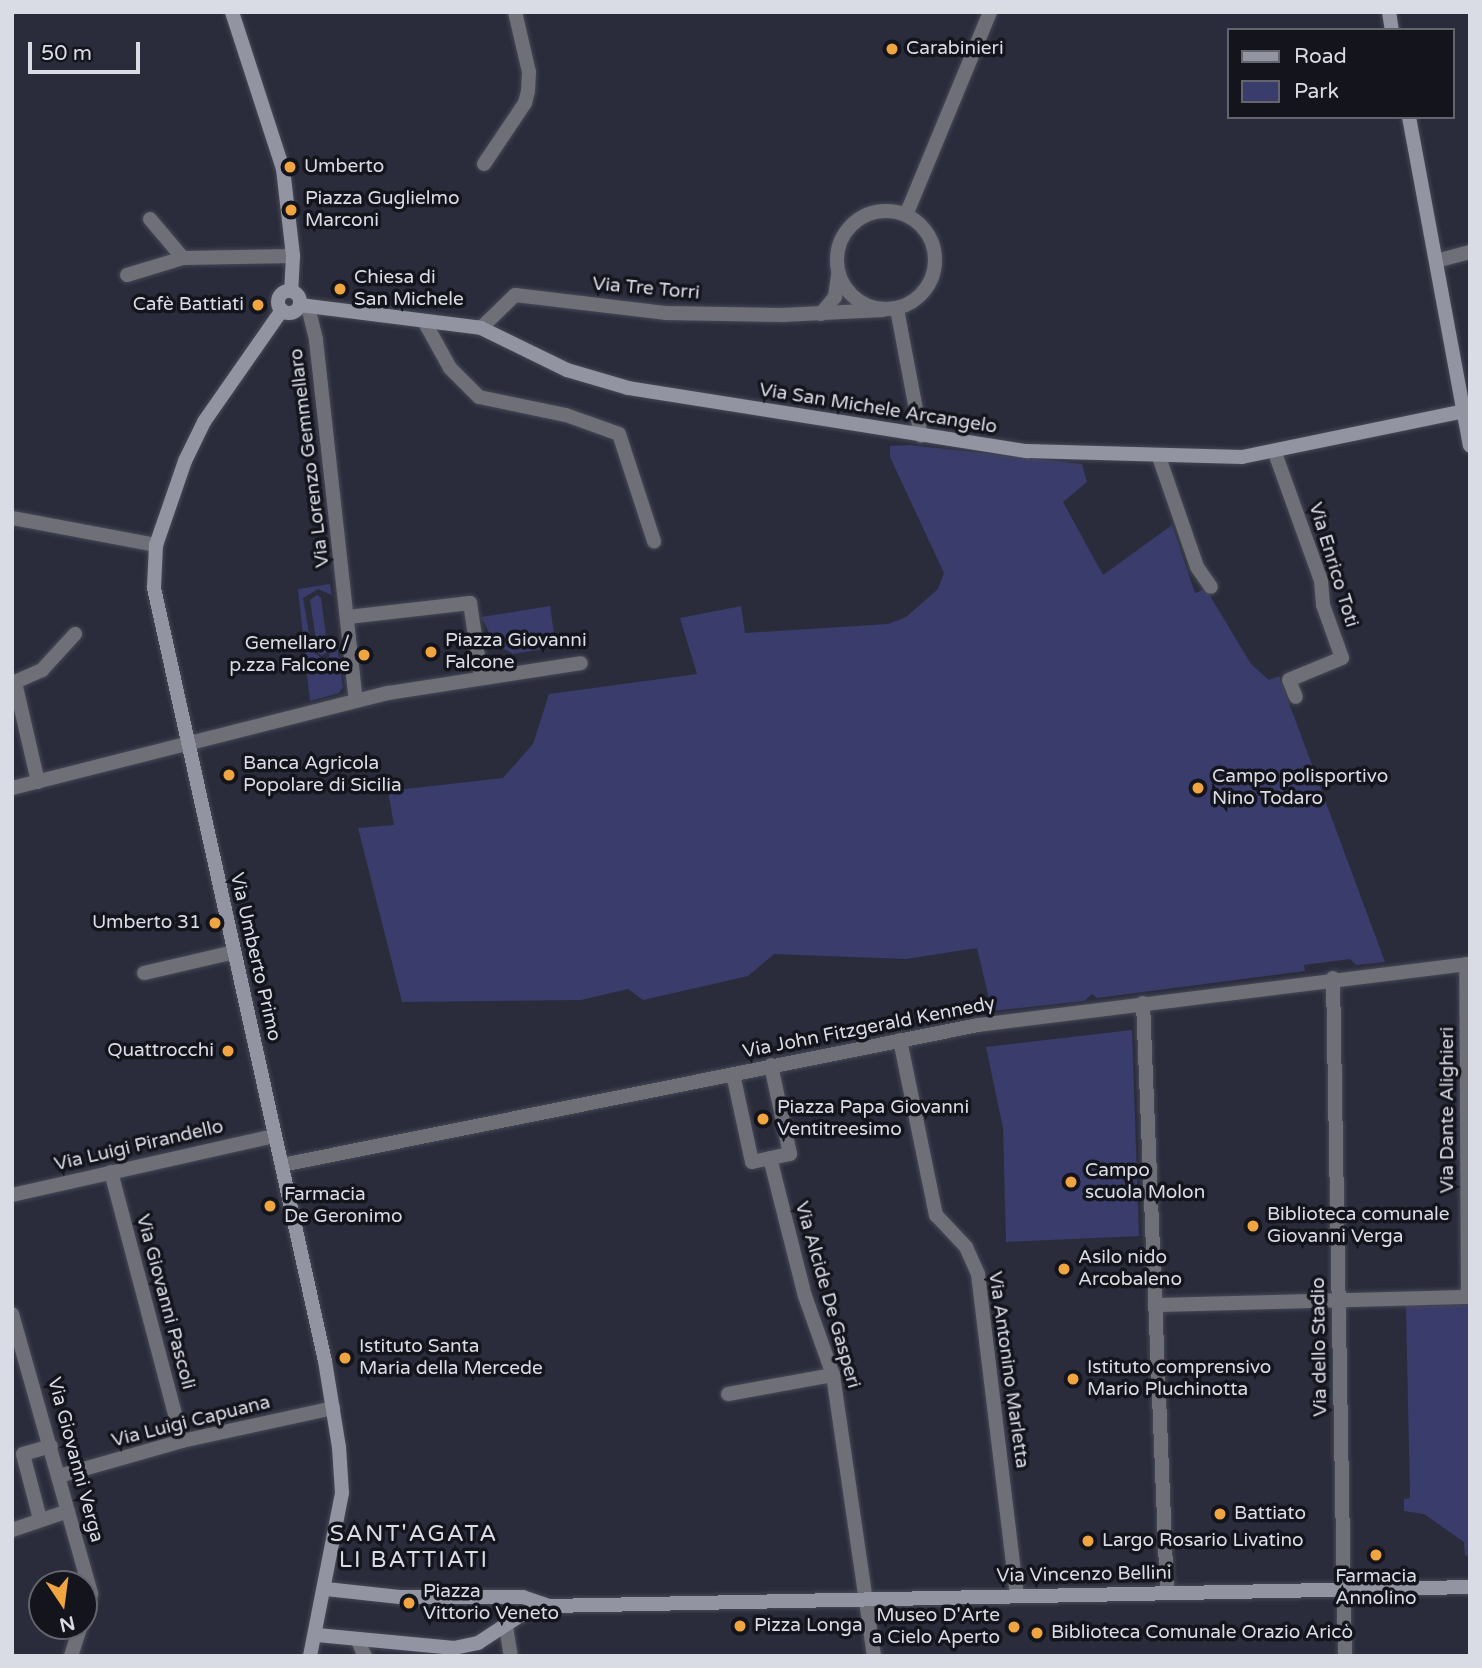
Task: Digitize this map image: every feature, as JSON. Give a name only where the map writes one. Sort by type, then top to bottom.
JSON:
[{"type":"main road","points":[[232,12],[276,138],[293,256],[291,290]]},
{"type":"main road","points":[[1409,119],[1460,412],[1470,445]]},
{"type":"main road","points":[[291,290],[298,294],[304,306],[290,313],[282,310],[280,295],[291,290]]},
{"type":"main road","name":"Via San Michele Arcangelo","points":[[304,306],[481,328],[567,370],[628,388],[1027,451],[1159,457],[1275,453],[1460,412]]},
{"type":"main road","name":"Via Umberto Primo","points":[[282,310],[204,422],[170,498],[156,545],[154,588],[333,1408],[342,1493],[313,1648]]},
{"type":"main road","name":"Via Vincenzo Bellini","points":[[549,1606],[1470,1587]]},
{"type":"main road","points":[[326,1589],[400,1597],[511,1596],[549,1606]]},
{"type":"main road","points":[[509,1624],[511,1596]]},
{"type":"main road","points":[[313,1648],[357,1639],[454,1648],[478,1643],[509,1624],[549,1606]]},
{"type":"street","points":[[484,164],[525,103],[528,91],[529,72],[514,12]]},
{"type":"street","points":[[906,215],[990,12]]},
{"type":"street","points":[[882,211],[906,215],[931,240],[934,274],[926,290],[890,309],[821,314],[835,298],[838,248],[859,219],[882,211]]},
{"type":"street","points":[[150,219],[183,258]]},
{"type":"street","points":[[1436,261],[1470,252]]},
{"type":"street","points":[[127,275],[183,258],[293,256]]},
{"type":"street","points":[[838,273],[860,302],[890,309]]},
{"type":"street","name":"Via Tre Torri","points":[[481,328],[515,295],[665,313],[821,314]]},
{"type":"street","name":"Via Lorenzo Gemmellaro","points":[[304,306],[316,340],[356,701]]},
{"type":"street","points":[[890,309],[922,436]]},
{"type":"street","points":[[424,321],[450,368],[479,397],[566,415],[619,434],[654,541]]},
{"type":"street","name":"Via Enrico Toti","points":[[1275,453],[1321,580],[1323,605],[1342,658],[1289,680],[1296,697]]},
{"type":"street","points":[[1159,457],[1197,567],[1212,587]]},
{"type":"street","points":[[12,518],[156,545]]},
{"type":"street","points":[[347,610],[470,603],[481,676]]},
{"type":"street","points":[[38,782],[15,682],[42,670],[75,634]]},
{"type":"street","points":[[12,788],[356,701],[481,676],[580,663]]},
{"type":"street","points":[[144,973],[234,952]]},
{"type":"street","name":"Via John Fitzgerald Kennedy","points":[[282,1165],[900,1040],[1143,1003],[1333,978],[1468,964]]},
{"type":"street","name":"Via Dante Alighieri","points":[[1468,964],[1468,1297]]},
{"type":"street","name":"Via dello Stadio","points":[[1333,978],[1345,1656]]},
{"type":"street","points":[[1143,1003],[1167,1593]]},
{"type":"street","name":"Via Antonino Marletta","points":[[900,1040],[936,1215],[966,1247],[978,1274],[1017,1596]]},
{"type":"street","points":[[733,1074],[752,1162],[771,1164],[790,1154],[771,1065]]},
{"type":"street","name":"Via Luigi Pirandello","points":[[12,1195],[274,1136]]},
{"type":"street","name":"Via Alcide De Gasperi","points":[[771,1164],[805,1296],[833,1375],[868,1599],[874,1656]]},
{"type":"street","name":"Via Giovanni Pascoli","points":[[111,1172],[182,1441]]},
{"type":"street","points":[[1156,1305],[1468,1297]]},
{"type":"street","name":"Via Giovanni Verga","points":[[12,1314],[84,1570]]},
{"type":"street","points":[[728,1394],[833,1375]]},
{"type":"street","name":"Via Luigi Capuana","points":[[59,1476],[182,1441],[333,1408]]},
{"type":"street","points":[[40,1519],[23,1454],[51,1446]]},
{"type":"street","points":[[12,1530],[68,1511]]},
{"type":"street","points":[[509,1624],[511,1656]]},
{"type":"street","points":[[357,1639],[365,1656]]},
{"type":"green space","points":[[909,445],[1082,464],[1087,482],[1063,502],[1103,575],[1172,525],[1195,593],[1206,589],[1251,664],[1269,680],[1279,676],[1385,962],[1356,965],[1350,959],[1304,965],[1305,971],[1097,998],[1092,994],[1084,1001],[992,1011],[977,948],[906,959],[774,954],[748,976],[643,1000],[628,989],[581,1000],[402,1002],[358,828],[394,825],[388,791],[503,778],[533,744],[549,694],[697,674],[680,618],[741,606],[745,633],[888,624],[906,617],[938,589],[944,573],[890,457],[890,446]]},
{"type":"green space","points":[[330,584],[332,595],[318,589],[303,598],[312,651],[324,660],[329,657],[331,646],[337,645],[343,687],[339,693],[310,701],[298,589]]},
{"type":"green space","points":[[317,595],[321,598],[328,651],[322,656],[318,653],[310,600]]},
{"type":"green space","points":[[550,606],[556,647],[513,654],[495,644],[481,617]]},
{"type":"green space","name":"Campo scuola Molon","points":[[1132,1030],[1139,1236],[1006,1242],[1003,1128],[986,1047]]},
{"type":"green space","points":[[1470,1305],[1470,1555],[1465,1556],[1464,1542],[1424,1514],[1404,1511],[1404,1499],[1410,1498],[1406,1306]]},
{"type":"place","name":"Carabinieri","points":[[892,49]]},
{"type":"place","name":"Umberto","points":[[290,167]]},
{"type":"place","name":"Piazza Guglielmo Marconi","points":[[291,210]]},
{"type":"place","name":"Chiesa di San Michele","points":[[340,289]]},
{"type":"place","name":"Cafè Battiati","points":[[258,305]]},
{"type":"place","name":"Piazza Giovanni Falcone","points":[[431,652]]},
{"type":"place","name":"Gemellaro / p.zza Falcone","points":[[364,655]]},
{"type":"place","name":"Banca Agricola Popolare di Sicilia","points":[[229,775]]},
{"type":"place","name":"Campo polisportivo Nino Todaro","points":[[1198,788]]},
{"type":"place","name":"Umberto 31","points":[[215,923]]},
{"type":"place","name":"Quattrocchi","points":[[228,1051]]},
{"type":"place","name":"Piazza Papa Giovanni Ventitreesimo","points":[[763,1119]]},
{"type":"place","name":"Campo scuola Molon","points":[[1071,1182]]},
{"type":"place","name":"Farmacia De Geronimo","points":[[270,1206]]},
{"type":"place","name":"Biblioteca comunale Giovanni Verga","points":[[1253,1226]]},
{"type":"place","name":"Asilo nido Arcobaleno","points":[[1064,1269]]},
{"type":"place","name":"Istituto Santa Maria della Mercede","points":[[345,1358]]},
{"type":"place","name":"Istituto comprensivo Mario Pluchinotta","points":[[1073,1379]]},
{"type":"place","name":"Battiato","points":[[1220,1514]]},
{"type":"place","name":"Largo Rosario Livatino","points":[[1088,1541]]},
{"type":"place","name":"Farmacia Annolino","points":[[1376,1555]]},
{"type":"place","name":"Piazza Vittorio Veneto","points":[[409,1603]]},
{"type":"place","name":"Pizza Longa","points":[[740,1626]]},
{"type":"place","name":"Museo D'Arte a Cielo Aperto","points":[[1014,1627]]},
{"type":"place","name":"Biblioteca Comunale Orazio Aricò","points":[[1037,1633]]},
{"type":"district","name":"SANT'AGATA LI BATTIATI","points":[[414,1547]]}]
